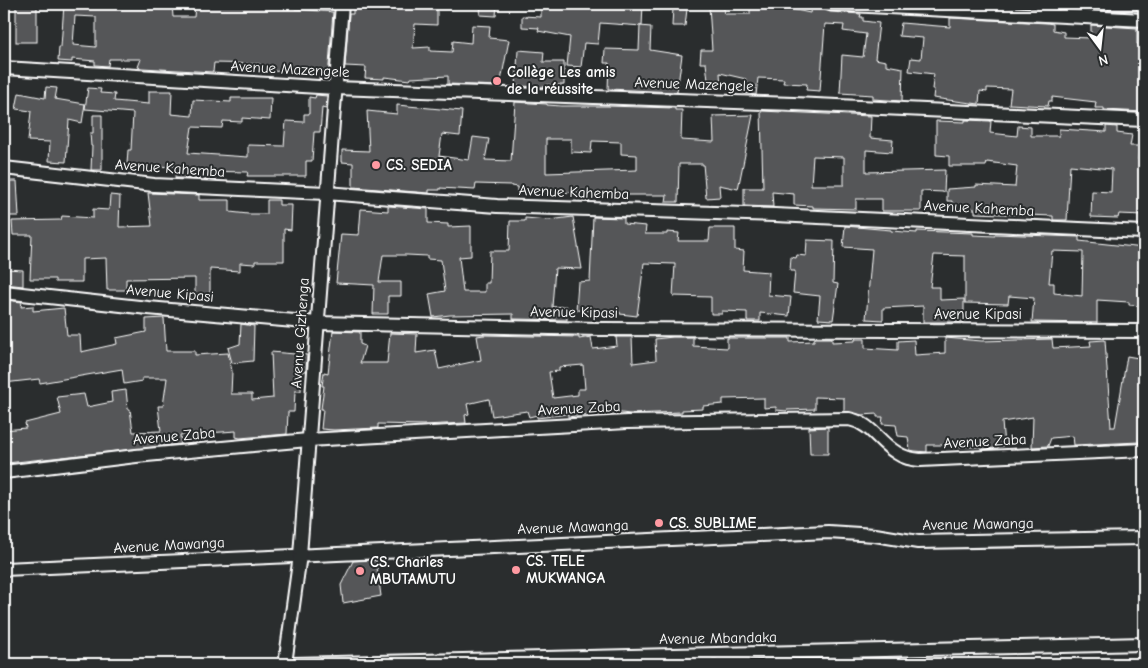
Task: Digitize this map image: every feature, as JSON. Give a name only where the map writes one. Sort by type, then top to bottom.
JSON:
[{"type":"street","name":"Avenue Gizhenga","points":[[285,664],[300,555],[326,193],[342,4]]},
{"type":"street","points":[[830,4],[1144,20]]},
{"type":"street","name":"Avenue Mazengele","points":[[4,68],[335,88],[794,104],[1144,120]]},
{"type":"street","name":"Avenue Kahemba","points":[[4,168],[154,184],[326,193],[497,206],[775,215],[1144,232]]},
{"type":"street","name":"Avenue Kipasi","points":[[4,292],[148,308],[317,323],[600,329],[1144,331]]},
{"type":"street","name":"Avenue Zaba","points":[[4,472],[136,456],[308,440],[627,422],[849,419],[864,424],[895,452],[907,458],[920,460],[1144,450]]},
{"type":"street","name":"Avenue Mawanga","points":[[4,568],[828,532],[874,535],[918,542],[1144,538]]},
{"type":"street","name":"Avenue Mbandaka","points":[[292,664],[1144,644]]},
{"type":"building","points":[[16,4],[37,4],[37,42],[16,42]]},
{"type":"building","points":[[64,4],[109,6],[109,4],[130,4],[130,8],[154,8],[153,4],[172,4],[173,17],[194,17],[195,6],[204,7],[204,4],[295,4],[295,9],[333,12],[328,79],[319,79],[320,72],[258,71],[260,64],[214,63],[213,72],[142,68],[138,67],[141,59],[109,59],[108,66],[95,65],[95,61],[72,59],[72,62],[58,61],[59,47],[61,47]],"holes":[[[75,16],[96,17],[96,47],[73,45]]]},
{"type":"building","points":[[353,4],[437,4],[437,25],[415,24],[413,48],[430,47],[430,51],[452,52],[453,41],[471,43],[472,25],[490,26],[489,38],[509,40],[500,86],[448,84],[448,76],[411,78],[410,80],[384,77],[384,79],[365,78],[366,67],[345,66],[349,14],[353,14]]},
{"type":"building","points":[[481,4],[497,4],[496,16],[480,15]]},
{"type":"building","points":[[541,4],[643,4],[642,26],[600,23],[598,44],[584,43],[581,67],[567,66],[570,37],[538,31],[539,28],[522,27],[522,16],[541,17]]},
{"type":"building","points":[[986,4],[1048,4],[1047,7]]},
{"type":"building","points":[[1109,4],[1136,4],[1137,11],[1108,10]]},
{"type":"building","points":[[723,5],[725,14],[750,14],[750,6],[777,6],[810,13],[811,8],[824,9],[830,12],[861,14],[860,17],[863,17],[863,21],[879,23],[875,59],[886,61],[886,65],[903,68],[902,101],[873,99],[873,95],[840,93],[842,55],[863,57],[866,34],[843,31],[844,25],[825,24],[820,91],[806,90],[807,84],[783,83],[784,79],[758,78],[756,95],[744,93],[746,79],[720,73],[721,88],[709,89],[706,63],[700,63],[701,50],[712,50],[709,6]]},
{"type":"building","points":[[673,8],[687,9],[685,26],[672,26]]},
{"type":"building","points":[[950,18],[1053,24],[1053,30],[1064,32],[1064,37],[1091,38],[1091,25],[1137,28],[1137,44],[1144,45],[1142,74],[1144,75],[1144,112],[1104,110],[1104,108],[1095,108],[1096,102],[1052,97],[1052,101],[1049,101],[1048,106],[1009,104],[1011,89],[987,88],[987,92],[980,91],[979,104],[933,98],[934,74],[909,71],[911,58],[921,59],[923,38],[899,36],[901,23],[950,27]]},
{"type":"building","points":[[640,26],[651,27],[650,50],[682,55],[677,92],[608,89],[609,63],[604,63],[605,49],[639,50]]},
{"type":"building","points":[[518,50],[544,52],[543,62],[564,62],[564,85],[547,85],[547,87],[516,86]]},
{"type":"building","points":[[46,87],[57,88],[55,99],[85,104],[82,123],[69,120],[66,162],[49,161],[50,142],[28,141],[31,111],[16,109],[19,93],[45,98]]},
{"type":"building","points":[[88,88],[101,89],[100,93],[115,94],[114,101],[149,104],[149,91],[172,91],[171,114],[192,116],[193,100],[231,102],[231,98],[271,98],[270,120],[242,118],[242,122],[223,121],[222,128],[192,127],[188,153],[248,157],[248,145],[284,146],[286,121],[304,122],[304,114],[309,114],[309,97],[315,98],[316,95],[327,96],[326,109],[322,108],[320,132],[314,132],[312,161],[306,161],[306,176],[247,176],[248,172],[199,171],[199,179],[175,178],[176,166],[154,167],[127,164],[128,150],[131,150],[133,113],[85,109]]},
{"type":"building","points":[[515,102],[561,106],[675,108],[675,110],[682,110],[681,140],[714,142],[713,116],[753,115],[738,189],[719,185],[720,197],[706,198],[703,164],[679,164],[678,202],[666,202],[667,195],[582,195],[582,192],[517,192],[517,187],[511,185],[476,184],[475,190],[440,188],[440,190],[429,190],[429,193],[353,187],[353,163],[342,162],[342,150],[369,151],[367,111],[397,114],[397,105],[462,111],[460,136],[442,134],[439,156],[469,160],[473,137],[489,139],[485,160],[511,161]],"holes":[[[546,139],[571,139],[571,152],[591,153],[592,141],[621,142],[621,154],[637,155],[637,170],[546,173]]]},
{"type":"building","points":[[761,111],[871,116],[870,138],[893,140],[892,152],[866,150],[866,172],[945,170],[944,192],[921,191],[921,211],[882,211],[882,199],[856,199],[856,209],[813,208],[813,206],[794,205],[794,194],[772,192],[773,207],[744,206],[744,188],[763,188]],"holes":[[[813,156],[844,157],[844,185],[811,185]]]},
{"type":"building","points":[[93,115],[102,115],[102,170],[91,170],[92,146],[90,133],[93,133]]},
{"type":"building","points":[[965,120],[991,121],[990,133],[1017,136],[1018,126],[1031,127],[1031,136],[1059,136],[1059,129],[1106,132],[1106,126],[1117,127],[1117,133],[1132,135],[1130,146],[1139,146],[1138,160],[1144,160],[1144,215],[1119,214],[1118,218],[1091,217],[1092,191],[1111,192],[1112,169],[1070,165],[1067,220],[1053,220],[1053,216],[975,213],[975,209],[952,209],[952,201],[947,201],[947,189],[976,187],[976,185],[1015,187],[1017,166],[987,162],[986,166],[949,166],[949,156],[936,155],[936,121],[965,122]]},
{"type":"building","points":[[5,181],[17,181],[19,216],[6,216]]},
{"type":"building","points":[[148,193],[199,195],[199,200],[230,200],[230,212],[248,214],[267,214],[267,200],[279,200],[279,205],[292,205],[291,230],[284,229],[284,261],[255,261],[255,264],[240,263],[240,271],[210,269],[210,296],[195,296],[195,278],[126,279],[126,290],[107,290],[106,258],[82,259],[82,282],[55,282],[55,279],[30,279],[32,235],[13,235],[12,221],[61,220],[62,216],[93,218],[93,209],[109,210],[110,195],[120,196],[119,227],[152,226]]},
{"type":"building","points":[[388,206],[428,209],[428,223],[448,224],[448,227],[471,226],[471,256],[459,257],[463,292],[485,292],[485,283],[489,283],[490,251],[509,251],[510,221],[525,221],[525,218],[549,220],[573,217],[582,269],[555,268],[552,307],[567,306],[567,320],[513,319],[513,314],[433,317],[429,294],[445,291],[441,260],[427,259],[427,256],[407,255],[383,255],[379,282],[401,282],[401,296],[388,296],[388,314],[373,314],[374,285],[336,283],[341,234],[359,235],[361,209],[388,211]]},
{"type":"building","points":[[593,217],[624,218],[624,224],[646,226],[645,234],[679,233],[678,241],[709,241],[710,228],[735,228],[735,250],[744,251],[743,270],[769,272],[768,295],[791,297],[789,316],[760,313],[760,321],[747,321],[747,312],[722,311],[722,314],[711,314],[711,297],[673,296],[675,264],[644,263],[637,316],[620,314],[620,312],[576,310],[578,282],[590,281]]},
{"type":"building","points":[[845,226],[917,233],[917,231],[973,233],[973,235],[995,236],[995,234],[1079,237],[1079,241],[1144,248],[1143,306],[1129,305],[1129,302],[1097,300],[1097,323],[1032,322],[1034,298],[1009,296],[1008,304],[965,303],[965,256],[934,255],[930,287],[940,287],[940,300],[964,299],[964,322],[923,322],[923,306],[883,308],[883,320],[866,319],[872,249],[843,247]],"holes":[[[1052,251],[1083,252],[1082,296],[1054,293],[1054,283],[1049,283]]]},
{"type":"building","points":[[807,240],[834,241],[833,283],[838,284],[833,320],[818,319],[820,296],[793,293],[795,271],[790,271],[791,257],[796,258],[797,255],[806,256]]},
{"type":"building","points":[[6,269],[23,270],[23,286],[5,284]]},
{"type":"building","points":[[5,300],[22,302],[21,307],[33,306],[33,311],[64,308],[67,335],[80,335],[81,352],[117,344],[116,338],[146,332],[146,319],[164,318],[166,351],[195,351],[195,355],[228,353],[232,371],[231,394],[252,394],[252,400],[273,398],[271,352],[307,355],[306,371],[302,371],[301,391],[295,391],[294,412],[288,412],[287,434],[240,438],[236,437],[236,431],[180,435],[181,444],[7,463],[4,430],[26,428],[25,423],[61,414],[57,397],[84,394],[87,407],[112,402],[111,392],[126,390],[133,432],[161,431],[158,406],[163,406],[167,378],[142,378],[142,381],[124,384],[122,369],[40,383],[39,379],[4,383]]},
{"type":"building","points":[[241,324],[254,326],[253,361],[232,363],[228,348],[240,344]]},
{"type":"building","points":[[333,331],[360,332],[360,344],[365,346],[360,363],[387,363],[390,333],[417,334],[416,353],[435,350],[439,369],[481,360],[477,336],[484,335],[579,337],[579,339],[591,337],[593,349],[617,346],[616,337],[632,337],[633,363],[656,360],[655,339],[673,337],[693,337],[693,346],[727,348],[727,338],[790,338],[790,342],[814,341],[816,338],[832,338],[832,342],[865,339],[865,348],[898,350],[898,341],[914,340],[915,355],[945,353],[945,338],[982,341],[1052,339],[1053,348],[1091,346],[1090,341],[1105,340],[1111,427],[1115,427],[1127,356],[1144,359],[1144,390],[1141,390],[1139,442],[1074,445],[1073,436],[1051,438],[1048,446],[1032,447],[1033,417],[1002,422],[1004,446],[998,448],[981,449],[980,447],[927,445],[927,452],[910,450],[908,437],[898,436],[896,425],[882,424],[883,417],[877,417],[877,414],[862,415],[844,411],[844,398],[815,397],[815,409],[787,411],[776,410],[776,407],[764,408],[764,398],[723,399],[723,404],[703,406],[703,409],[682,410],[682,412],[630,414],[613,412],[613,408],[589,410],[590,414],[568,417],[568,414],[537,418],[537,415],[529,417],[527,411],[492,416],[489,399],[467,404],[469,414],[465,415],[466,423],[423,425],[378,424],[378,428],[321,429],[324,386],[322,386],[324,372],[328,373]],"holes":[[[583,365],[585,389],[578,389],[578,395],[553,398],[549,372],[559,371],[559,367]]]},
{"type":"building","points":[[828,427],[828,454],[810,454],[809,428]]},
{"type":"building","points":[[376,560],[381,596],[343,603],[341,585],[353,561]]},
{"type":"place","name":"Collège Les amis de la réussite","points":[[497,81]]},
{"type":"place","name":"CS. SEDIA","points":[[376,165]]},
{"type":"place","name":"CS. SUBLIME","points":[[659,523]]},
{"type":"place","name":"CS. TELE MUKWANGA","points":[[516,570]]},
{"type":"place","name":"CS. Charles MBUTAMUTU","points":[[360,571]]}]
